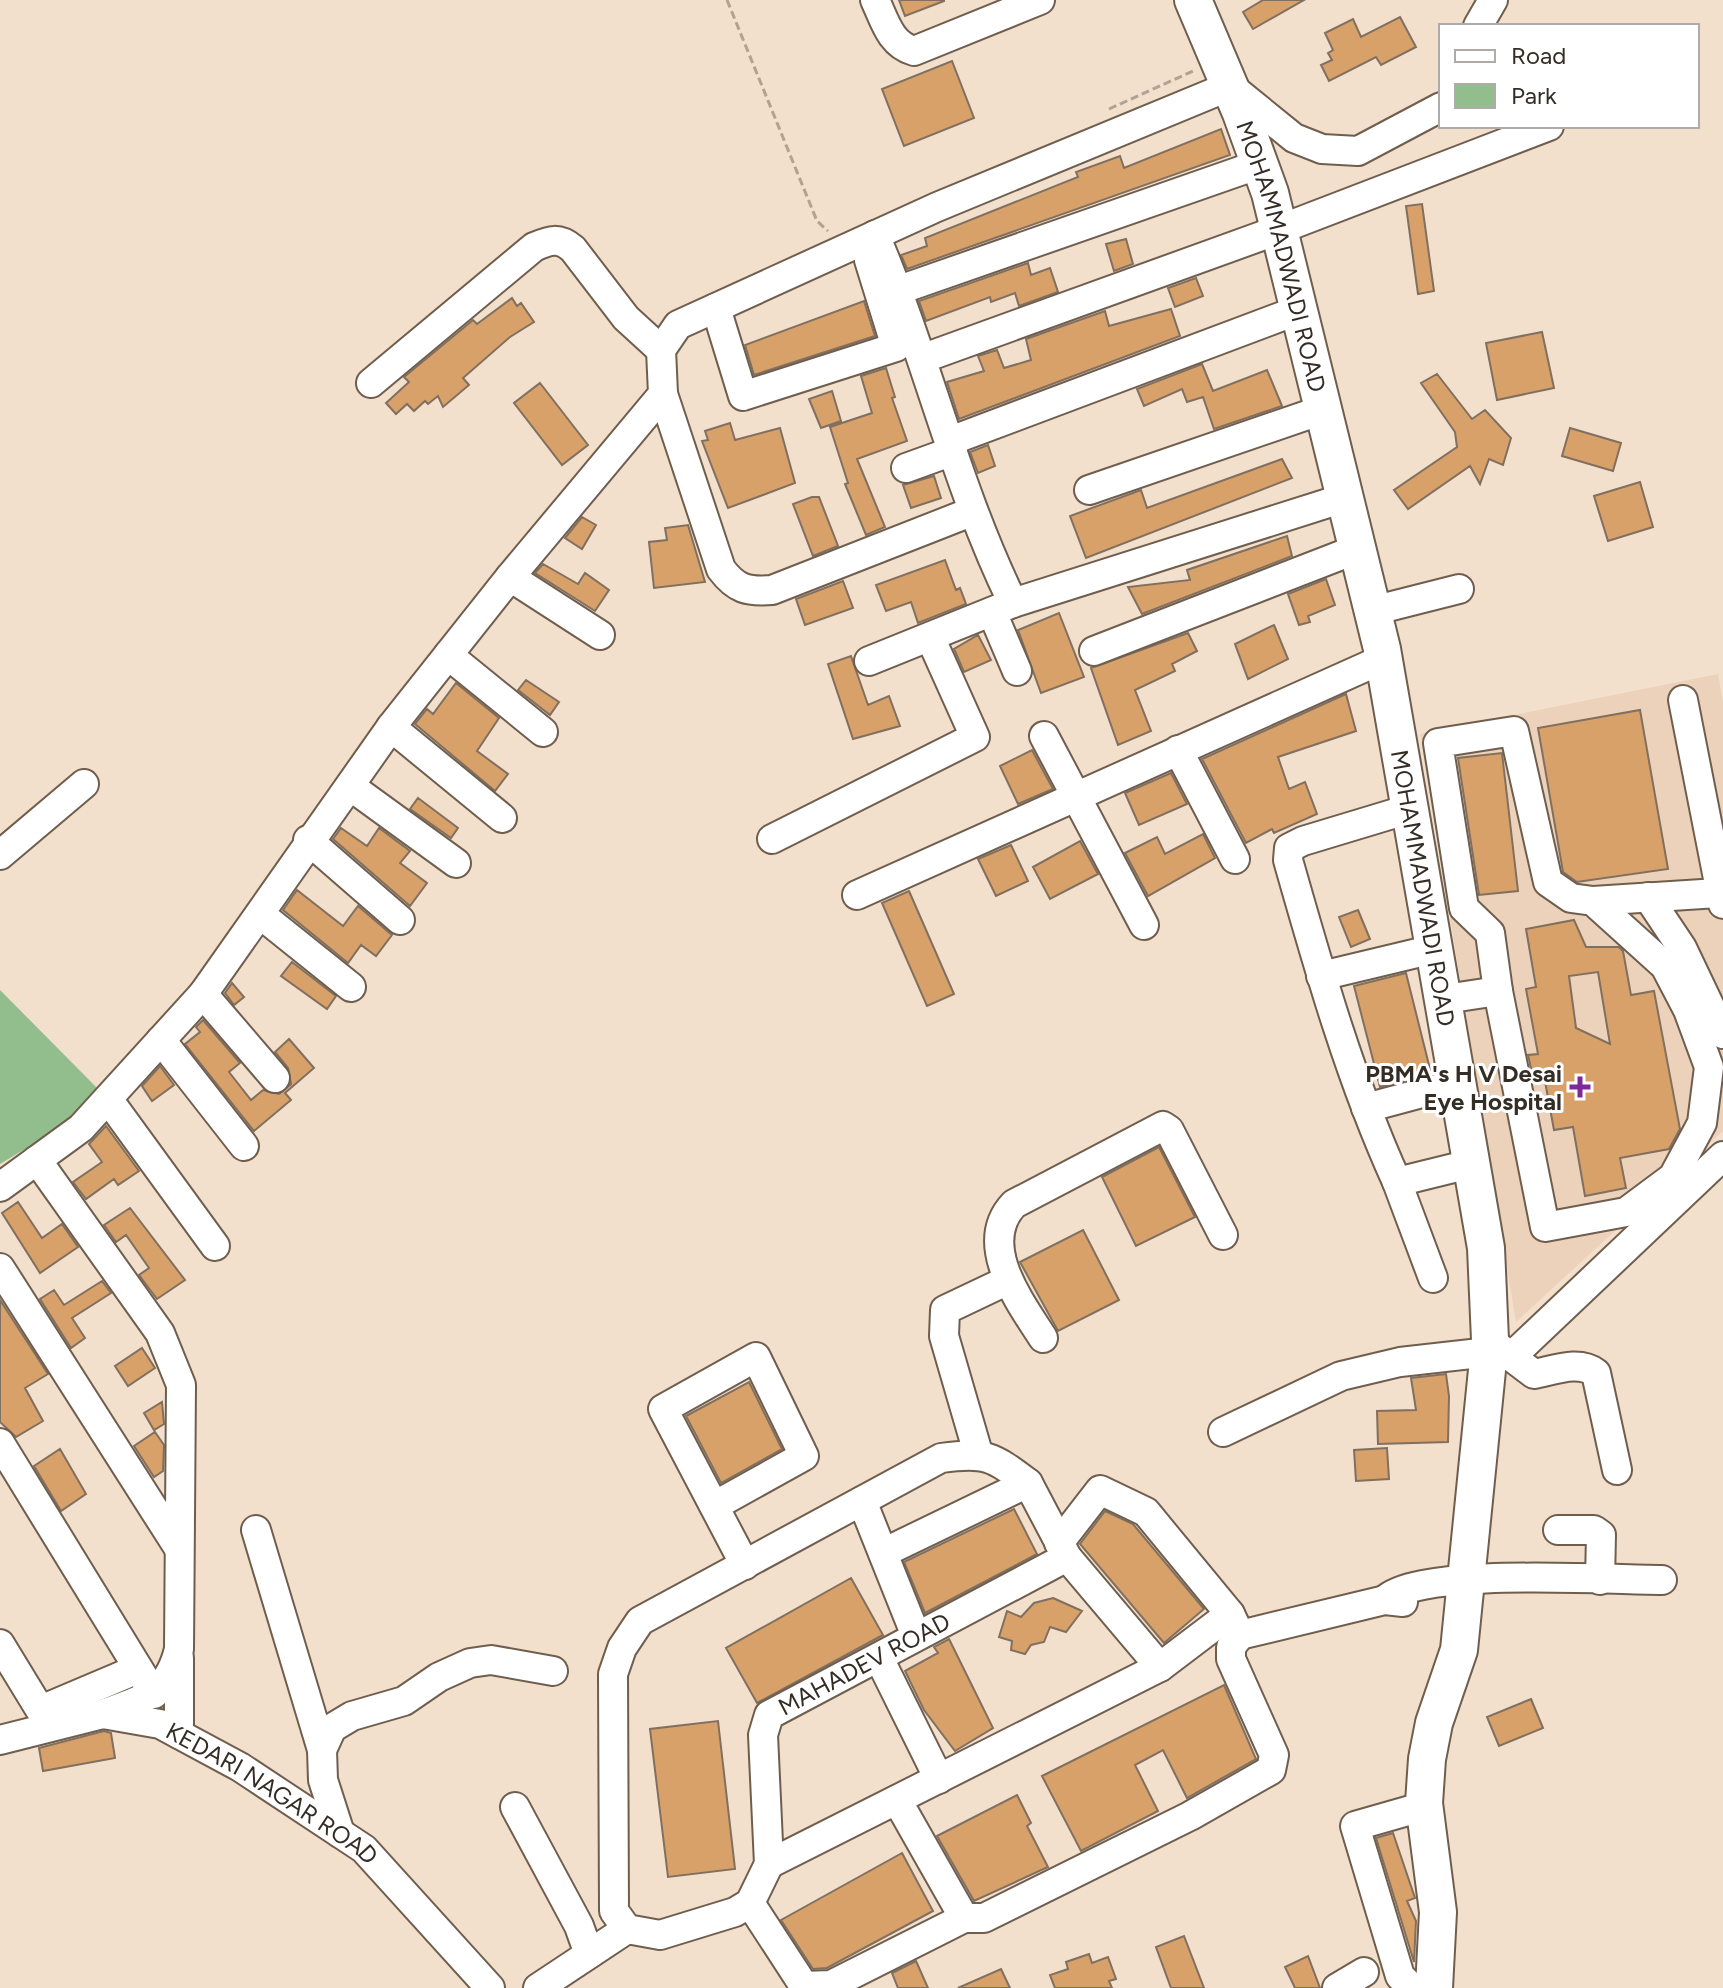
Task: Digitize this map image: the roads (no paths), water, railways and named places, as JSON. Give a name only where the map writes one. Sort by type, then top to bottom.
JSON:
[{"type":"main road","name":"MOHAMMADWADI ROAD","points":[[1193,0],[1260,164],[1372,611],[1445,999],[1486,1248],[1497,1350],[1459,1650],[1434,1723],[1427,1759],[1425,1806],[1438,1912],[1434,1988]]},
{"type":"street","points":[[875,0],[892,37],[902,48],[914,51],[1040,0]]},
{"type":"street","points":[[1479,24],[1493,0]]},
{"type":"street","points":[[971,512],[772,590],[750,592],[733,585],[721,569],[663,394],[661,350],[678,325],[1224,73],[1294,138],[1322,149],[1358,151],[1439,108]]},
{"type":"street","points":[[924,358],[1278,230],[1544,128]]},
{"type":"street","points":[[899,290],[1260,164]]},
{"type":"street","points":[[869,237],[899,290],[924,358],[1002,608],[1017,671]]},
{"type":"street","points":[[716,308],[743,396],[896,347],[869,237]]},
{"type":"street","points":[[371,383],[534,247],[549,240],[563,240],[573,249],[626,318],[661,350]]},
{"type":"street","points":[[906,468],[952,446],[1296,311]]},
{"type":"street","points":[[0,1187],[81,1128],[203,994],[308,840],[391,727],[510,577],[663,394]]},
{"type":"street","points":[[1089,490],[1322,410]]},
{"type":"street","points":[[869,661],[1002,608],[1344,498]]},
{"type":"street","points":[[1094,651],[1357,549]]},
{"type":"street","points":[[510,577],[600,635]]},
{"type":"street","points":[[1372,611],[1459,589]]},
{"type":"street","points":[[772,839],[975,737],[930,637]]},
{"type":"street","points":[[448,655],[543,732]]},
{"type":"street","points":[[857,895],[1383,659]]},
{"type":"street","points":[[1399,752],[1514,731],[1548,882],[1571,898],[1593,901],[1648,897],[1721,898],[1683,700]]},
{"type":"street","points":[[391,727],[502,818]]},
{"type":"street","points":[[1044,736],[1144,925]]},
{"type":"street","points":[[1438,743],[1464,908],[1490,933],[1498,991],[1545,1227],[1626,1212],[1673,1177],[1702,1123],[1709,1067],[1688,1010],[1665,966],[1593,901]]},
{"type":"street","points":[[1178,750],[1235,859]]},
{"type":"street","points":[[0,855],[84,784]]},
{"type":"street","points":[[350,786],[456,863]]},
{"type":"street","points":[[1409,809],[1289,848],[1288,860],[1321,976],[1366,1108],[1433,1278]]},
{"type":"street","points":[[308,840],[400,920]]},
{"type":"street","points":[[1648,897],[1682,948],[1723,1034]]},
{"type":"street","points":[[260,914],[351,987]]},
{"type":"street","points":[[1321,976],[1434,949]]},
{"type":"street","points":[[1445,999],[1498,991]]},
{"type":"street","points":[[203,994],[275,1078]]},
{"type":"street","points":[[161,1040],[244,1146]]},
{"type":"street","points":[[1366,1108],[1459,1083]]},
{"type":"street","points":[[108,1099],[215,1246]]},
{"type":"street","points":[[1043,1338],[1002,1283],[1002,1222],[1014,1204],[1163,1126],[1169,1130],[1223,1235]]},
{"type":"street","points":[[1223,1432],[1341,1376],[1400,1362],[1497,1350],[1723,1156]]},
{"type":"street","points":[[37,1160],[160,1333],[181,1385],[179,1734]]},
{"type":"street","points":[[1397,1182],[1474,1163]]},
{"type":"street","points":[[0,1268],[178,1547]]},
{"type":"street","points":[[978,1453],[944,1336],[945,1310],[1002,1283]]},
{"type":"street","points":[[1497,1350],[1534,1374],[1577,1366],[1587,1367],[1596,1373],[1617,1470]]},
{"type":"street","points":[[714,1506],[804,1456],[756,1357],[663,1409],[745,1565]]},
{"type":"street","points":[[0,1443],[154,1694]]},
{"type":"street","points":[[627,1929],[614,1911],[613,1674],[622,1648],[640,1621],[941,1458],[978,1453],[1002,1464],[1028,1483],[1063,1550],[1160,1667]]},
{"type":"street","points":[[883,1553],[1028,1483]]},
{"type":"street","name":"MAHADEV ROAD","points":[[769,1864],[763,1767],[765,1721],[769,1715],[879,1658],[1063,1550],[1100,1490],[1146,1512],[1235,1624]]},
{"type":"street","points":[[862,1501],[916,1636]]},
{"type":"street","points":[[256,1530],[322,1750],[323,1780],[340,1833]]},
{"type":"street","points":[[1558,1530],[1594,1530],[1601,1535],[1600,1580]]},
{"type":"street","points":[[538,1988],[627,1929],[660,1935],[735,1912],[750,1903],[769,1864],[1160,1667],[1235,1624],[1466,1589],[1600,1580],[1662,1580]]},
{"type":"street","points":[[750,1903],[804,1986],[831,1985],[964,1918],[984,1918],[1190,1816],[1271,1770],[1274,1755],[1231,1659],[1235,1624]]},
{"type":"street","points":[[0,1644],[46,1718],[126,1674]]},
{"type":"street","points":[[103,1714],[154,1694],[173,1674],[179,1649]]},
{"type":"street","points":[[879,1658],[939,1779]]},
{"type":"street","points":[[322,1750],[332,1728],[352,1716],[404,1701],[439,1677],[470,1663],[491,1660],[553,1671]]},
{"type":"street","name":"KEDARI NAGAR ROAD","points":[[0,1740],[46,1718],[103,1714],[160,1724],[240,1767],[364,1849],[490,1988]]},
{"type":"street","points":[[897,1800],[964,1918]]},
{"type":"street","points":[[1412,1988],[1400,1976],[1355,1826],[1425,1806]]},
{"type":"street","points":[[515,1807],[579,1926],[589,1954]]},
{"type":"street","points":[[1337,1988],[1364,1972]]},
{"type":"place","name":"PBMA's H V Desai Eye Hospital","points":[[1580,1087]]}]
